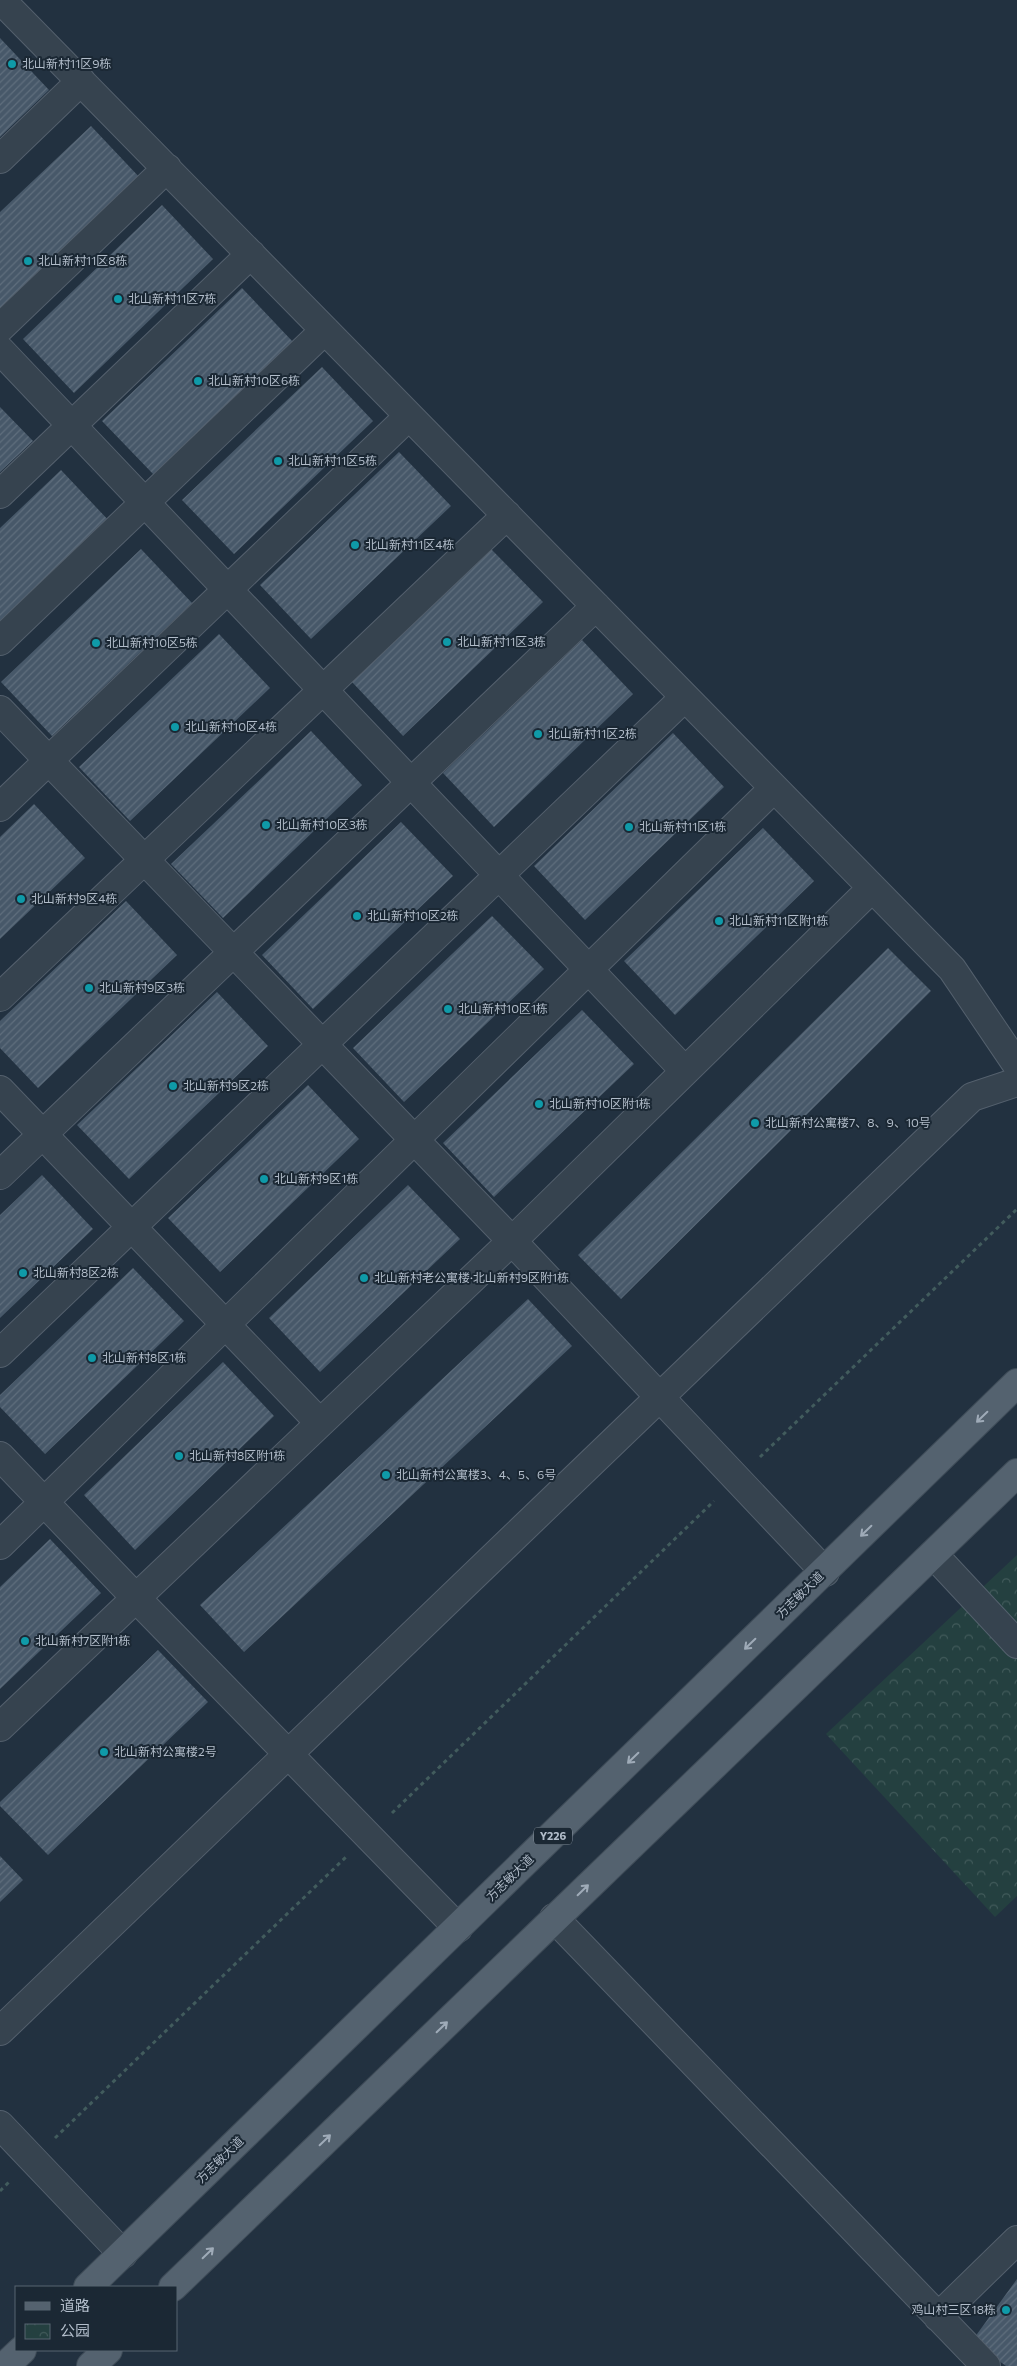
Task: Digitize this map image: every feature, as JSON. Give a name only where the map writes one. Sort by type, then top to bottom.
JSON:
[{"type":"main road","name":"方志敏大道","points":[[89,2286],[1017,1383]]},
{"type":"main road","points":[[174,2286],[554,1918],[934,1556],[1017,1473]]},
{"type":"main road","points":[[5,2366],[21,2351]]},
{"type":"main road","points":[[91,2366],[107,2351]]},
{"type":"street","points":[[4,9],[81,81],[167,168],[952,969],[1017,1065]]},
{"type":"street","points":[[0,159],[81,81]]},
{"type":"street","points":[[0,328],[167,168]]},
{"type":"street","points":[[0,494],[251,254]]},
{"type":"street","points":[[0,640],[325,330]]},
{"type":"street","points":[[0,350],[685,1071]]},
{"type":"street","points":[[0,807],[409,416]]},
{"type":"street","points":[[0,997],[506,515]]},
{"type":"street","points":[[0,1175],[596,606]]},
{"type":"street","points":[[0,1353],[685,697]]},
{"type":"street","points":[[0,710],[512,1241],[824,1572]]},
{"type":"street","points":[[0,1545],[774,788]]},
{"type":"street","points":[[0,1727],[512,1241],[872,888]]},
{"type":"street","points":[[0,2031],[972,1097],[1017,1082]]},
{"type":"street","points":[[0,1090],[320,1423]]},
{"type":"street","points":[[0,1456],[458,1928]]},
{"type":"street","points":[[934,1556],[1017,1644]]},
{"type":"street","points":[[554,1918],[986,2366]]},
{"type":"street","points":[[0,2125],[123,2254]]},
{"type":"street","points":[[938,2317],[1017,2240]]},
{"type":"path","points":[[0,2191],[1017,1209]]},
{"type":"green space","points":[[1017,1555],[1017,1896],[995,1917],[826,1734]]},
{"type":"building","name":"北山新村11区9栋","points":[[0,38],[49,90],[0,137]]},
{"type":"building","name":"北山新村11区8栋","points":[[91,126],[142,180],[0,310],[0,212]]},
{"type":"building","name":"北山新村11区7栋","points":[[162,205],[213,259],[74,393],[23,339]]},
{"type":"building","name":"北山新村10区6栋","points":[[242,288],[293,342],[154,475],[102,421]]},
{"type":"building","name":"北山新村11区5栋","points":[[322,367],[373,421],[234,554],[182,500]]},
{"type":"building","points":[[0,407],[33,441],[0,472]]},
{"type":"building","name":"北山新村11区4栋","points":[[399,452],[451,506],[311,639],[260,585]]},
{"type":"building","points":[[61,470],[112,524],[0,631],[0,528]]},
{"type":"building","name":"北山新村10区5栋","points":[[141,549],[192,603],[52,736],[1,682]]},
{"type":"building","name":"北山新村11区3栋","points":[[491,549],[543,602],[403,736],[352,682]]},
{"type":"building","name":"北山新村10区4栋","points":[[219,634],[270,688],[130,821],[79,767]]},
{"type":"building","name":"北山新村11区2栋","points":[[582,640],[633,694],[494,827],[443,773]]},
{"type":"building","name":"北山新村10区3栋","points":[[311,731],[362,785],[223,918],[171,864]]},
{"type":"building","name":"北山新村11区1栋","points":[[673,733],[724,787],[585,920],[534,866]]},
{"type":"building","name":"北山新村9区4栋","points":[[34,804],[85,858],[0,939],[0,837]]},
{"type":"building","name":"北山新村10区2栋","points":[[401,822],[453,876],[313,1009],[262,955]]},
{"type":"building","name":"北山新村11区附1栋","points":[[763,828],[814,881],[675,1015],[624,961]]},
{"type":"building","name":"北山新村9区3栋","points":[[126,901],[177,955],[38,1088],[0,1048],[0,1021]]},
{"type":"building","name":"北山新村10区1栋","points":[[492,916],[544,969],[404,1102],[353,1048]]},
{"type":"building","name":"北山新村公寓楼7、8、9、10号","points":[[888,948],[931,991],[621,1299],[578,1255]]},
{"type":"building","name":"北山新村9区2栋","points":[[217,992],[268,1046],[129,1179],[77,1125]]},
{"type":"building","name":"北山新村10区附1栋","points":[[582,1010],[634,1064],[494,1197],[443,1143]]},
{"type":"building","name":"北山新村9区1栋","points":[[308,1085],[359,1139],[220,1272],[168,1218]]},
{"type":"building","name":"北山新村8区2栋","points":[[42,1175],[93,1229],[0,1318],[0,1215]]},
{"type":"building","name":"北山新村老公寓楼·北山新村9区附1栋","points":[[408,1185],[460,1239],[320,1372],[269,1318]]},
{"type":"building","name":"北山新村8区1栋","points":[[133,1268],[184,1321],[45,1454],[0,1407],[0,1395]]},
{"type":"building","name":"北山新村公寓楼3、4、5、6号","points":[[528,1299],[572,1346],[244,1652],[200,1605]]},
{"type":"building","name":"北山新村8区附1栋","points":[[223,1362],[274,1416],[135,1550],[84,1495]]},
{"type":"building","name":"北山新村7区附1栋","points":[[50,1539],[101,1593],[0,1689],[0,1587]]},
{"type":"building","name":"北山新村公寓楼2号","points":[[158,1650],[208,1702],[48,1855],[0,1806],[0,1802]]},
{"type":"building","points":[[0,1856],[23,1880],[0,1902]]},
{"type":"building","name":"鸡山村三区18栋","points":[[1017,2279],[1017,2366],[1006,2366],[972,2341]]},
{"type":"place","name":"北山新村11区9栋","points":[[12,64]]},
{"type":"place","name":"北山新村11区8栋","points":[[28,261]]},
{"type":"place","name":"北山新村11区7栋","points":[[118,299]]},
{"type":"place","name":"北山新村10区6栋","points":[[198,381]]},
{"type":"place","name":"北山新村11区5栋","points":[[278,461]]},
{"type":"place","name":"北山新村11区4栋","points":[[355,545]]},
{"type":"place","name":"北山新村11区3栋","points":[[447,642]]},
{"type":"place","name":"北山新村10区5栋","points":[[96,643]]},
{"type":"place","name":"北山新村10区4栋","points":[[175,727]]},
{"type":"place","name":"北山新村11区2栋","points":[[538,734]]},
{"type":"place","name":"北山新村10区3栋","points":[[266,825]]},
{"type":"place","name":"北山新村11区1栋","points":[[629,827]]},
{"type":"place","name":"北山新村9区4栋","points":[[21,899]]},
{"type":"place","name":"北山新村10区2栋","points":[[357,916]]},
{"type":"place","name":"北山新村11区附1栋","points":[[719,921]]},
{"type":"place","name":"北山新村9区3栋","points":[[89,988]]},
{"type":"place","name":"北山新村10区1栋","points":[[448,1009]]},
{"type":"place","name":"北山新村9区2栋","points":[[173,1086]]},
{"type":"place","name":"北山新村10区附1栋","points":[[539,1104]]},
{"type":"place","name":"北山新村公寓楼7、8、9、10号","points":[[755,1123]]},
{"type":"place","name":"北山新村9区1栋","points":[[264,1179]]},
{"type":"place","name":"北山新村8区2栋","points":[[23,1273]]},
{"type":"place","name":"北山新村老公寓楼·北山新村9区附1栋","points":[[364,1278]]},
{"type":"place","name":"北山新村8区1栋","points":[[92,1358]]},
{"type":"place","name":"北山新村8区附1栋","points":[[179,1456]]},
{"type":"place","name":"北山新村公寓楼3、4、5、6号","points":[[386,1475]]},
{"type":"place","name":"北山新村7区附1栋","points":[[25,1641]]},
{"type":"place","name":"北山新村公寓楼2号","points":[[104,1752]]},
{"type":"place","name":"鸡山村三区18栋","points":[[1006,2310]]}]
